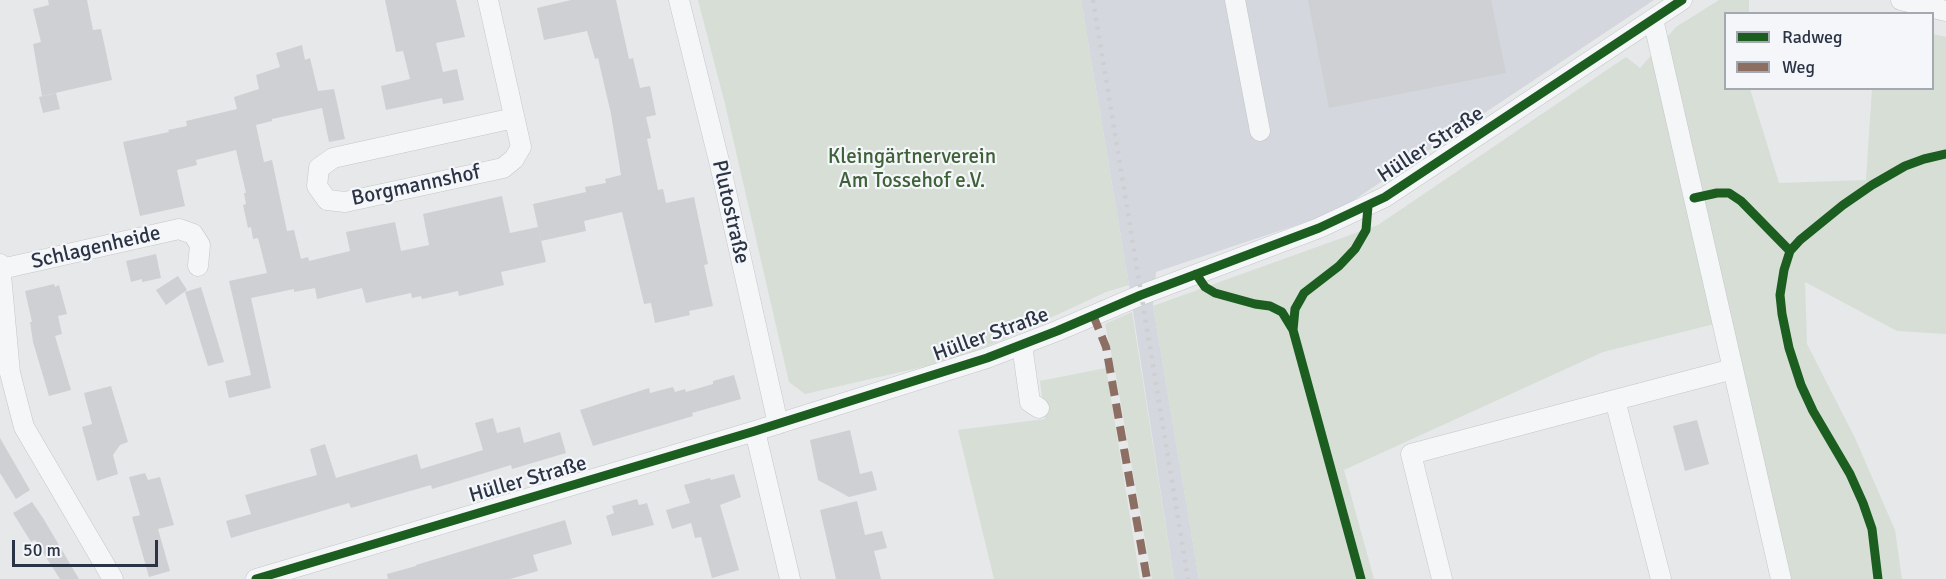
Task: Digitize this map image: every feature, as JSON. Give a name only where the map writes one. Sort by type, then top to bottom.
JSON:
[{"type":"street","name":"Borgmannshof","points":[[488,0],[521,147],[514,159],[503,168],[345,202],[327,200],[317,186],[319,168],[333,158],[513,118]]},
{"type":"street","name":"Plutostraße","points":[[679,0],[721,169],[778,424]]},
{"type":"street","points":[[1235,0],[1260,132]]},
{"type":"street","name":"Hüller Straße","points":[[256,579],[755,431],[934,375],[1022,345],[1142,295],[1319,228],[1385,197],[1682,0]]},
{"type":"street","points":[[1901,0],[1946,10]]},
{"type":"street","points":[[1653,19],[1781,579]]},
{"type":"street","name":"Schlagenheide","points":[[1,269],[179,230],[193,234],[200,245],[198,266]]},
{"type":"street","name":"Schlagenheide","points":[[0,264],[5,373],[24,427],[113,579]]},
{"type":"street","points":[[1022,345],[1030,402],[1039,408]]},
{"type":"street","points":[[1442,579],[1411,454],[1733,369]]},
{"type":"street","points":[[1615,400],[1661,579]]},
{"type":"street","points":[[755,431],[790,579]]},
{"type":"shaded area","points":[[1081,0],[1654,0],[1336,212],[1156,272],[1153,306],[1199,579],[1174,579],[1129,285]]},
{"type":"green space","name":"Kleingärtnerverein Am Tossehof e.V.","points":[[698,0],[1081,0],[1129,285],[1106,292],[1007,338],[953,360],[805,394],[789,382],[725,104]]},
{"type":"green space","points":[[1719,0],[1749,0],[1749,12],[1724,12],[1724,90],[1750,90],[1779,183],[1866,180],[1872,90],[1934,90],[1934,34],[1946,37],[1946,334],[1897,331],[1805,282],[1807,344],[1855,438],[1895,530],[1902,579],[1791,579],[1730,320],[1603,352],[1344,470],[1374,579],[1199,579],[1153,306],[1378,225],[1626,57],[1640,68],[1676,27]]},
{"type":"green space","points":[[1132,312],[1174,579],[1152,579],[1105,324]]},
{"type":"green space","points":[[1106,368],[1140,579],[994,579],[958,430],[1045,419],[1040,381]]},
{"type":"building","points":[[48,0],[87,0],[93,30],[101,29],[112,80],[42,96],[33,44],[41,42],[33,9],[49,5]]},
{"type":"building","points":[[385,0],[456,0],[465,37],[436,43],[443,72],[457,69],[464,100],[443,104],[442,98],[386,110],[381,86],[410,79],[403,51],[396,52]]},
{"type":"building","points":[[571,0],[616,0],[629,59],[633,58],[640,88],[650,86],[656,115],[646,117],[651,138],[647,139],[658,190],[663,189],[666,203],[694,197],[708,264],[704,265],[713,306],[689,311],[690,315],[655,323],[651,303],[644,304],[622,212],[584,221],[586,231],[541,241],[533,204],[586,192],[585,187],[606,183],[605,179],[621,175],[611,114],[598,58],[595,59],[587,31],[544,40],[537,8]]},
{"type":"building","points":[[1308,0],[1491,0],[1506,73],[1329,108]]},
{"type":"building","points":[[302,45],[305,60],[310,58],[318,91],[334,89],[345,139],[329,142],[322,108],[272,119],[272,121],[256,125],[264,162],[272,160],[287,231],[294,230],[301,259],[308,257],[309,261],[350,251],[346,232],[395,222],[401,251],[429,245],[423,214],[502,196],[510,233],[538,227],[546,262],[501,272],[504,285],[459,296],[458,291],[422,299],[421,296],[412,298],[411,293],[366,303],[362,288],[317,299],[315,288],[294,292],[294,289],[251,298],[271,388],[229,398],[225,381],[251,375],[229,281],[267,273],[258,238],[253,239],[251,227],[248,228],[243,205],[246,204],[244,193],[246,193],[236,150],[196,160],[197,165],[177,170],[185,206],[140,216],[123,142],[169,132],[168,130],[187,126],[186,121],[237,109],[234,97],[259,89],[256,75],[280,67],[276,53]]},
{"type":"building","points":[[56,93],[60,109],[43,113],[39,97]]},
{"type":"building","points":[[156,254],[161,278],[131,282],[126,261]]},
{"type":"building","points":[[178,276],[187,290],[166,305],[156,290]]},
{"type":"building","points":[[54,284],[55,287],[59,285],[67,314],[58,316],[62,334],[55,336],[71,390],[49,396],[33,342],[30,322],[32,322],[25,291]]},
{"type":"building","points":[[201,287],[224,362],[208,366],[185,292]]},
{"type":"building","points":[[734,375],[741,399],[593,446],[580,410],[649,388],[650,393],[673,387],[675,392],[685,389],[686,392]]},
{"type":"building","points":[[111,386],[128,442],[120,445],[113,455],[118,474],[97,481],[82,427],[92,424],[84,393]]},
{"type":"building","points":[[493,418],[497,433],[520,427],[524,443],[560,432],[566,453],[512,469],[511,465],[432,489],[431,485],[351,508],[349,503],[231,538],[226,521],[251,514],[245,495],[317,475],[310,449],[325,444],[336,478],[417,454],[421,469],[483,450],[475,423]]},
{"type":"building","points":[[1697,420],[1709,464],[1685,471],[1673,426]]},
{"type":"building","points":[[850,430],[860,474],[872,471],[877,490],[849,497],[818,480],[810,440]]},
{"type":"building","points":[[0,438],[30,490],[16,499],[0,473]]},
{"type":"building","points":[[145,473],[148,480],[160,477],[174,525],[158,529],[170,571],[149,577],[132,517],[140,515],[129,477]]},
{"type":"building","points":[[734,474],[741,497],[720,505],[739,570],[712,578],[701,537],[695,538],[691,523],[672,529],[666,510],[690,503],[684,485]]},
{"type":"building","points":[[637,499],[639,505],[647,503],[654,525],[612,536],[606,516],[614,513],[612,506]]},
{"type":"building","points":[[857,501],[865,535],[882,531],[887,548],[874,551],[881,579],[836,579],[820,510]]},
{"type":"building","points":[[32,502],[79,579],[60,579],[35,540],[31,542],[13,513]]},
{"type":"building","points":[[565,520],[572,544],[533,555],[538,571],[510,579],[388,579],[387,574]]},
{"type":"railway","points":[[1093,0],[1188,579]]},
{"type":"marked path","points":[[1093,315],[1106,347],[1147,579]]},
{"type":"cycle path","points":[[256,579],[755,431],[987,358],[1141,295],[1319,228],[1385,197],[1682,0]]},
{"type":"cycle path","points":[[1878,579],[1872,529],[1850,474],[1813,411],[1801,385],[1789,348],[1780,295],[1790,251],[1800,240],[1872,185],[1905,166],[1946,154]]},
{"type":"cycle path","points":[[1694,198],[1729,193],[1741,201],[1790,251]]},
{"type":"cycle path","points":[[1293,330],[1295,309],[1304,293],[1339,266],[1355,249],[1366,230],[1368,206]]},
{"type":"cycle path","points":[[1196,274],[1205,287],[1215,293],[1270,306],[1282,312],[1293,330],[1361,579]]}]
